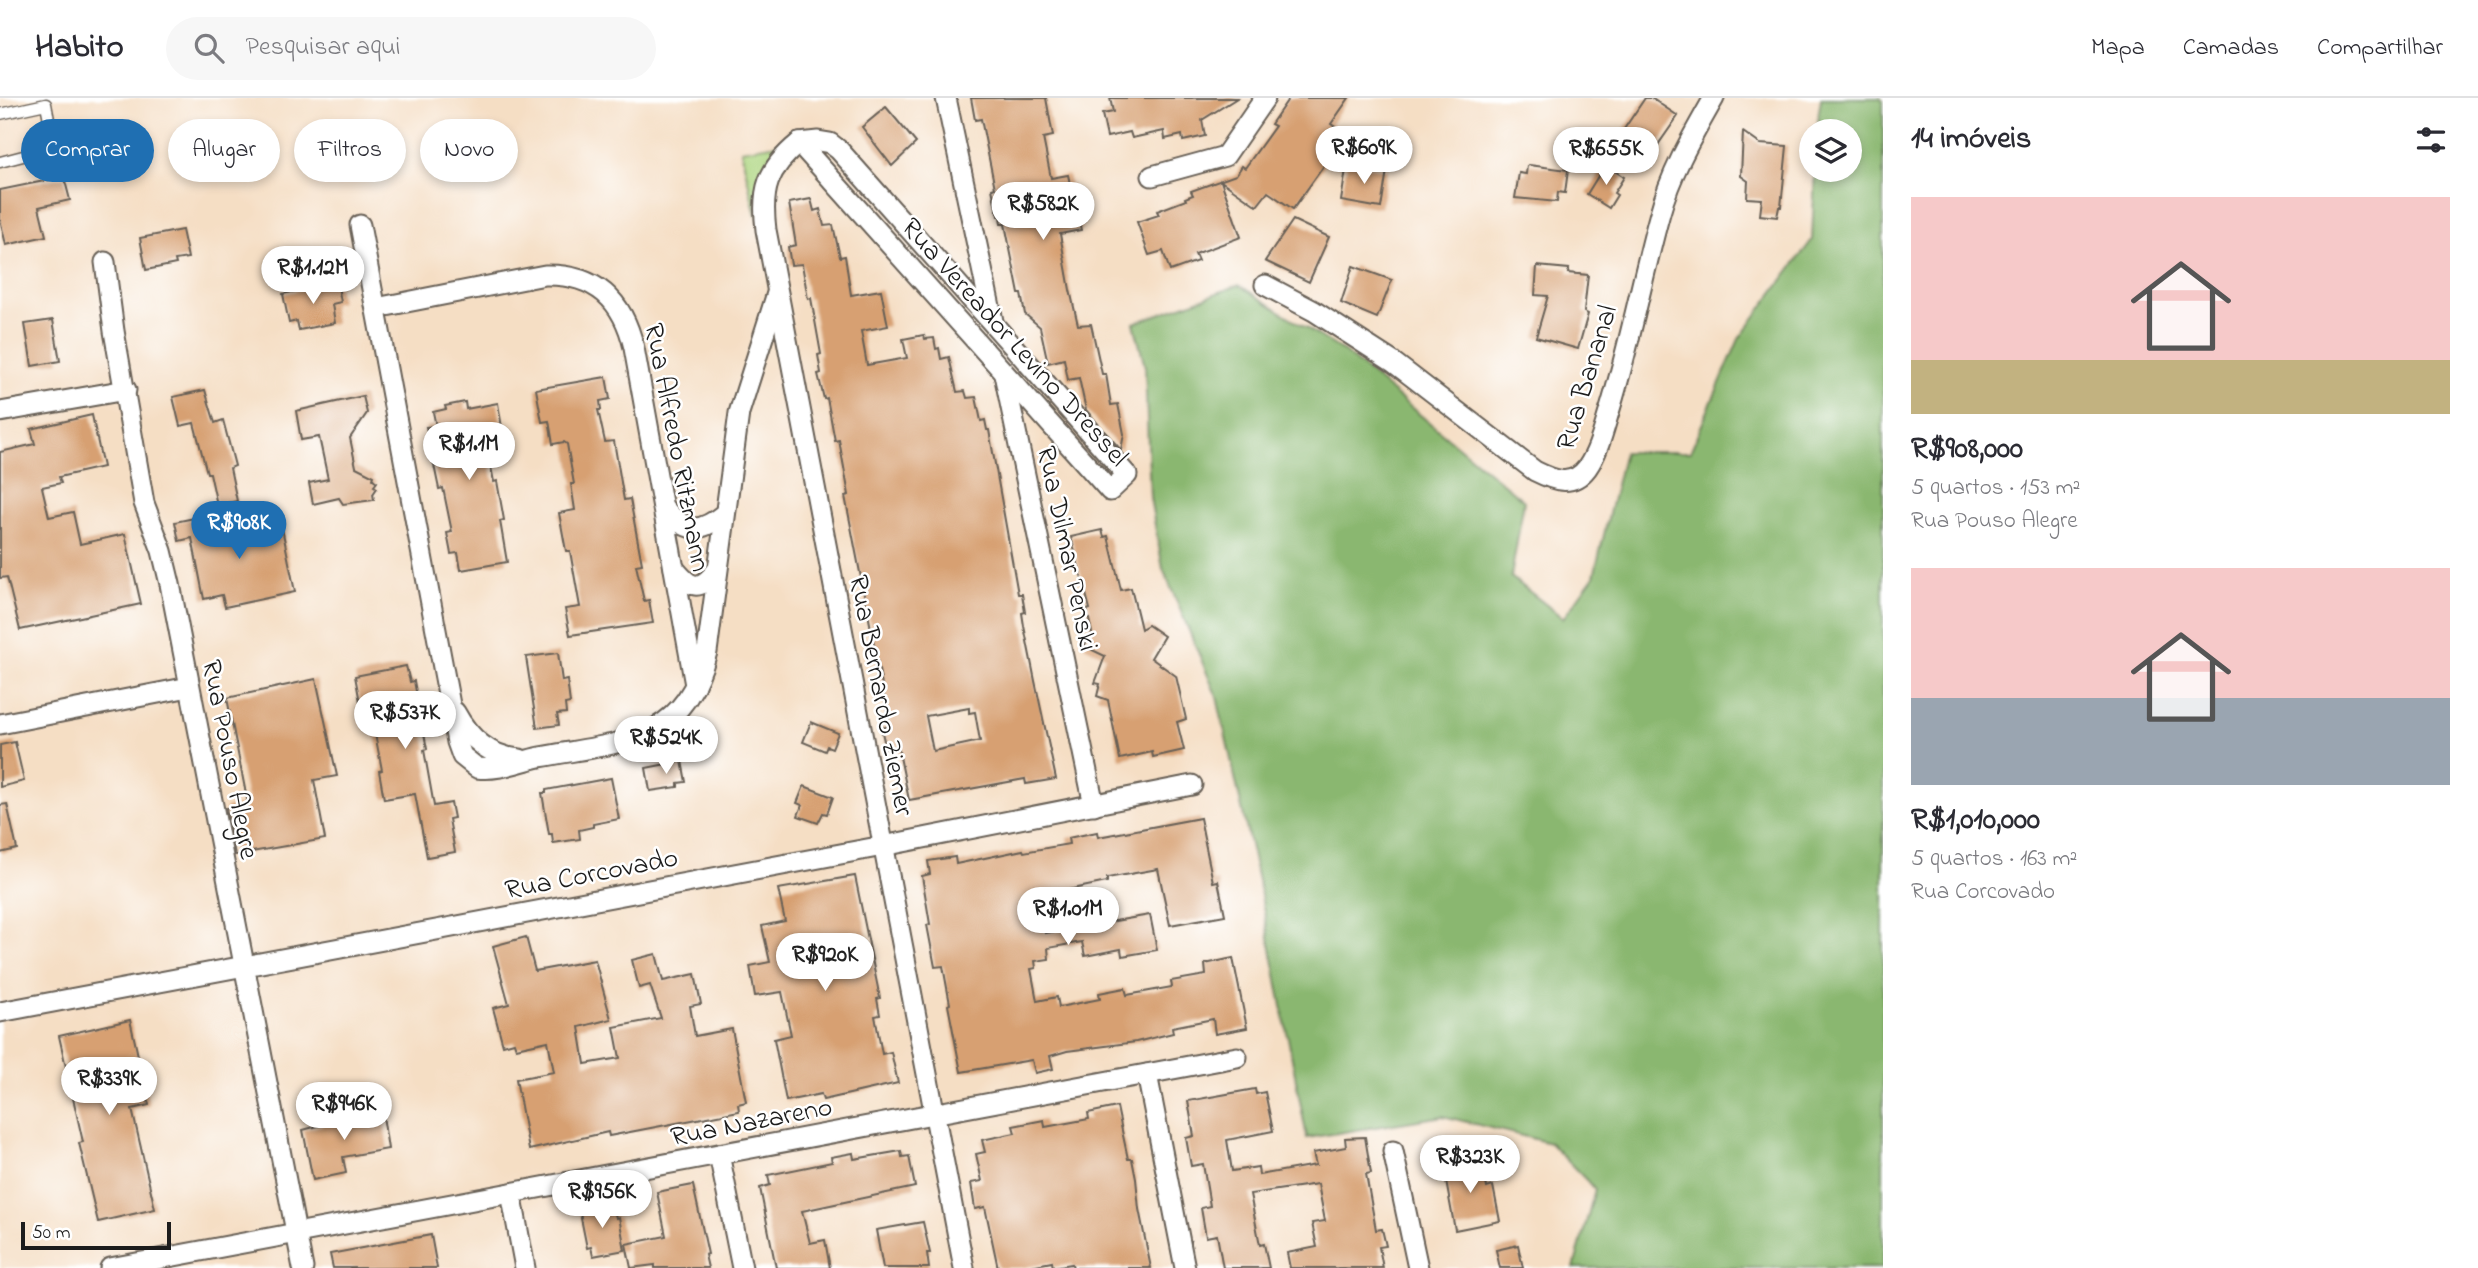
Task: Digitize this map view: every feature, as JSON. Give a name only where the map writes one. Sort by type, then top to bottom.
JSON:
[{"type":"street","name":"Rua Dilmar Penski","points":[[946,98],[1094,805]]},
{"type":"street","points":[[1152,176],[1225,156],[1265,98]]},
{"type":"street","name":"Rua Bananal","points":[[1265,285],[1314,310],[1393,362],[1535,471],[1555,481],[1570,481],[1586,470],[1596,450],[1624,363],[1661,209],[1690,139],[1714,98]]},
{"type":"street","name":"Rua Vereador Levino Dressel","points":[[799,143],[830,143],[839,150],[1127,475],[1110,491],[799,143]]},
{"type":"street","name":"Rua Bernardo Ziemer","points":[[799,143],[771,172],[764,200],[766,230],[964,1268]]},
{"type":"street","points":[[360,225],[457,742],[462,756],[470,764],[484,769],[612,746],[642,736],[676,712],[696,687],[706,652],[739,412],[777,293]]},
{"type":"street","name":"Rua Pouso Alegre","points":[[105,261],[114,331],[144,503],[162,551],[303,1268]]},
{"type":"street","name":"Rua Alfredo Ritzmann","points":[[376,308],[545,275],[576,277],[593,284],[618,305],[630,330],[696,687]]},
{"type":"street","points":[[0,412],[126,390]]},
{"type":"street","points":[[663,508],[677,523],[687,527],[700,528],[710,525],[724,513]]},
{"type":"street","points":[[674,568],[684,581],[699,586],[707,583],[717,570]]},
{"type":"street","points":[[0,724],[189,687]]},
{"type":"street","points":[[449,696],[463,725],[491,752],[519,759],[539,758]]},
{"type":"street","points":[[470,764],[472,758],[491,752]]},
{"type":"street","name":"Rua Corcovado","points":[[0,1012],[883,846],[1192,785]]},
{"type":"street","name":"Rua Nazareno","points":[[110,1268],[1237,1057]]},
{"type":"street","points":[[1147,1074],[1185,1268]]},
{"type":"street","points":[[1393,1150],[1418,1268]]},
{"type":"street","points":[[719,1154],[742,1268]]},
{"type":"street","points":[[511,1193],[525,1268]]},
{"type":"lane","points":[[0,114],[46,104],[52,135],[49,147],[42,152],[0,162]]},
{"type":"green space","points":[[1821,98],[1880,98],[1883,101],[1883,1268],[1574,1268],[1595,1189],[1550,1143],[1443,1116],[1307,1138],[1259,885],[1217,697],[1163,569],[1150,498],[1145,367],[1134,323],[1239,285],[1343,351],[1524,501],[1511,577],[1563,618],[1594,576],[1624,452],[1690,452],[1739,339],[1812,240],[1814,182],[1862,182],[1862,119],[1818,119]]},
{"type":"green space","points":[[783,143],[760,176],[756,216],[741,150]]},
{"type":"building","points":[[971,98],[1046,98],[1053,136],[1043,138],[1051,178],[1068,175],[1081,230],[1060,234],[1070,290],[1078,325],[1091,324],[1102,374],[1106,374],[1111,405],[1118,404],[1124,434],[1121,450],[1086,410],[1079,378],[1068,380],[1064,359],[1048,363],[1040,327],[1025,314],[1005,224],[1001,224],[998,216],[981,119],[975,120]]},
{"type":"building","points":[[1110,98],[1237,98],[1202,120],[1205,136],[1183,141],[1182,135],[1165,139],[1164,131],[1132,138],[1130,132],[1107,137],[1102,114],[1113,112]]},
{"type":"building","points":[[1289,98],[1349,98],[1331,124],[1344,133],[1293,209],[1268,192],[1257,206],[1221,181],[1241,237],[1195,254],[1198,261],[1170,271],[1163,251],[1149,255],[1137,222],[1159,215],[1157,211],[1186,200],[1185,198],[1193,195],[1191,191],[1236,175],[1242,166],[1245,168],[1275,126],[1271,124]]},
{"type":"building","points":[[1645,98],[1651,98],[1678,116],[1655,149],[1648,144],[1645,149],[1636,143],[1630,151],[1616,141]]},
{"type":"building","points":[[886,107],[916,143],[892,166],[862,127]]},
{"type":"building","points":[[1743,132],[1760,144],[1787,146],[1781,207],[1777,217],[1760,215],[1762,199],[1747,198],[1748,181],[1741,176]]},
{"type":"building","points":[[1347,163],[1387,170],[1381,208],[1341,201]]},
{"type":"building","points":[[1529,165],[1568,170],[1565,193],[1558,192],[1557,202],[1515,198],[1519,173],[1526,174]]},
{"type":"building","points":[[1605,165],[1624,177],[1609,208],[1587,194]]},
{"type":"building","points":[[39,182],[65,182],[70,200],[39,207],[46,236],[6,245],[0,219],[0,190]]},
{"type":"building","points":[[811,199],[814,211],[820,209],[824,226],[833,225],[840,257],[845,256],[851,295],[881,290],[888,326],[861,331],[867,365],[907,358],[903,339],[924,335],[925,339],[934,338],[941,359],[949,357],[957,392],[965,391],[967,398],[976,397],[981,421],[985,420],[989,430],[1018,594],[1022,594],[1024,626],[1056,779],[1026,784],[1025,779],[909,800],[898,747],[886,749],[881,728],[890,726],[845,496],[849,495],[839,440],[835,441],[827,398],[824,399],[818,374],[821,373],[818,355],[821,354],[811,298],[808,299],[802,264],[791,265],[788,247],[796,245],[789,203]],"holes":[[[969,708],[969,713],[975,712],[980,741],[933,751],[926,716]]]},
{"type":"building","points":[[1293,220],[1329,237],[1309,282],[1265,261]]},
{"type":"building","points":[[182,230],[188,258],[175,260],[176,264],[146,270],[140,238]]},
{"type":"building","points":[[1353,266],[1392,280],[1377,318],[1341,303]]},
{"type":"building","points":[[1537,266],[1569,269],[1568,273],[1588,275],[1584,312],[1588,314],[1578,349],[1536,337],[1548,296],[1535,295]]},
{"type":"building","points":[[337,281],[341,302],[332,304],[335,323],[299,330],[297,321],[289,323],[283,294]]},
{"type":"building","points":[[53,320],[60,361],[32,366],[25,324]]},
{"type":"building","points":[[606,377],[610,399],[600,401],[601,410],[598,410],[605,442],[614,441],[624,500],[630,499],[642,564],[636,565],[644,601],[649,600],[653,623],[570,635],[565,609],[580,607],[570,551],[566,551],[559,513],[575,510],[571,484],[574,484],[567,444],[553,444],[549,421],[542,422],[536,389]]},
{"type":"building","points":[[205,390],[215,423],[223,420],[235,466],[230,468],[237,501],[217,505],[194,423],[180,426],[173,397]]},
{"type":"building","points":[[363,396],[367,413],[350,438],[356,467],[374,476],[373,479],[377,482],[374,486],[377,488],[373,494],[374,500],[343,504],[339,498],[313,504],[309,483],[328,479],[319,437],[301,440],[296,411]]},
{"type":"building","points":[[465,402],[466,409],[498,403],[503,434],[485,437],[504,520],[500,521],[507,562],[461,570],[458,553],[451,554],[447,533],[452,532],[443,488],[439,489],[426,427],[436,426],[433,412],[446,409],[445,406]]},
{"type":"building","points":[[92,415],[103,467],[59,477],[61,483],[42,487],[49,517],[73,512],[80,544],[125,534],[141,604],[20,630],[7,577],[0,578],[0,452],[35,444],[31,429]]},
{"type":"building","points":[[218,513],[223,536],[281,523],[295,592],[225,607],[222,595],[204,599],[192,538],[179,541],[175,522]]},
{"type":"building","points":[[1102,530],[1104,537],[1108,536],[1121,590],[1131,588],[1141,629],[1148,625],[1164,636],[1151,658],[1176,676],[1186,719],[1177,722],[1184,750],[1153,757],[1152,752],[1120,759],[1108,700],[1097,696],[1100,684],[1095,683],[1105,656],[1084,646],[1092,633],[1087,610],[1090,609],[1071,537]]},
{"type":"building","points":[[558,653],[562,681],[567,680],[570,703],[565,704],[566,713],[557,714],[559,725],[537,728],[526,657]]},
{"type":"building","points":[[406,666],[410,682],[414,681],[434,806],[451,803],[454,818],[449,819],[455,852],[427,857],[415,794],[384,799],[379,771],[382,770],[371,713],[367,700],[360,702],[355,676]]},
{"type":"building","points":[[316,679],[337,776],[314,780],[325,839],[235,855],[226,808],[248,804],[227,698]]},
{"type":"building","points":[[811,722],[838,733],[832,748],[827,746],[825,751],[803,742]]},
{"type":"building","points":[[15,742],[24,781],[0,787],[0,745]]},
{"type":"building","points":[[682,761],[686,782],[678,783],[678,787],[650,791],[646,768]]},
{"type":"building","points":[[611,778],[619,819],[579,830],[580,839],[553,843],[542,793]]},
{"type":"building","points":[[804,786],[833,797],[827,814],[823,813],[818,823],[798,816],[802,805],[797,803]]},
{"type":"building","points":[[7,804],[17,849],[0,853],[0,805]]},
{"type":"building","points":[[1200,818],[1213,882],[1218,881],[1225,915],[1170,925],[1158,869],[1107,878],[1107,882],[1038,896],[1045,933],[1150,915],[1157,950],[1122,956],[1121,949],[1085,956],[1082,942],[1048,948],[1049,959],[1035,961],[1036,968],[1031,969],[1037,1001],[1057,997],[1059,1007],[1100,999],[1099,993],[1125,988],[1127,995],[1172,987],[1171,981],[1206,975],[1205,964],[1233,958],[1247,1028],[1215,1034],[1213,1019],[1172,1027],[1173,1033],[1136,1042],[1067,1051],[1050,1056],[1053,1069],[1035,1073],[1032,1060],[961,1072],[943,966],[935,967],[927,925],[930,924],[922,876],[930,874],[928,861],[955,857],[956,864],[1023,850],[1024,852],[1069,844],[1068,838],[1097,832],[1098,837]]},
{"type":"building","points":[[855,876],[880,998],[877,999],[880,1015],[875,1016],[882,1054],[891,1052],[898,1083],[823,1100],[821,1094],[786,1101],[774,1039],[791,1035],[782,992],[755,996],[750,966],[770,962],[762,926],[785,921],[778,889]]},
{"type":"building","points":[[526,937],[535,971],[595,960],[611,1019],[579,1027],[585,1064],[620,1058],[614,1027],[661,1018],[650,985],[639,988],[632,960],[656,954],[663,981],[695,974],[701,1004],[690,1006],[695,1036],[732,1029],[746,1102],[738,1104],[739,1111],[609,1136],[608,1132],[529,1150],[516,1079],[554,1072],[548,1041],[516,1048],[514,1042],[503,1045],[493,1008],[509,1004],[493,946]]},
{"type":"building","points":[[130,1020],[149,1105],[132,1109],[155,1209],[98,1222],[79,1143],[83,1142],[59,1036]]},
{"type":"building","points":[[1255,1089],[1256,1094],[1265,1092],[1273,1131],[1227,1140],[1232,1171],[1258,1167],[1259,1175],[1316,1165],[1313,1153],[1346,1147],[1345,1138],[1365,1137],[1371,1173],[1366,1174],[1376,1230],[1382,1229],[1386,1246],[1379,1247],[1383,1268],[1290,1268],[1287,1253],[1317,1247],[1312,1223],[1325,1221],[1318,1184],[1250,1194],[1260,1245],[1264,1244],[1269,1268],[1223,1268],[1217,1235],[1206,1237],[1201,1208],[1210,1206],[1203,1164],[1191,1166],[1186,1138],[1194,1136],[1188,1101]]},
{"type":"building","points":[[1117,1107],[1128,1159],[1132,1159],[1151,1268],[1073,1268],[1072,1264],[1053,1267],[1052,1262],[1020,1268],[998,1268],[985,1207],[975,1209],[971,1183],[982,1181],[976,1154],[985,1152],[982,1140],[1015,1133],[1013,1126],[1044,1120],[1045,1127],[1089,1119],[1088,1113]]},
{"type":"building","points":[[382,1109],[388,1149],[343,1157],[346,1173],[313,1180],[303,1130]]},
{"type":"building","points":[[901,1151],[902,1157],[909,1156],[915,1187],[802,1211],[810,1243],[825,1240],[830,1268],[776,1268],[760,1188],[770,1185],[768,1175],[832,1162],[831,1157],[853,1153],[854,1159]]},
{"type":"building","points":[[1481,1157],[1487,1188],[1493,1186],[1500,1221],[1455,1230],[1443,1165]]},
{"type":"building","points":[[693,1185],[708,1254],[705,1255],[708,1268],[655,1268],[655,1265],[631,1268],[626,1244],[666,1236],[657,1192]]},
{"type":"building","points":[[596,1204],[597,1209],[613,1205],[616,1218],[619,1217],[625,1250],[593,1256],[591,1247],[587,1248],[579,1208]]},
{"type":"building","points":[[923,1222],[930,1253],[927,1253],[929,1268],[883,1268],[876,1230]]},
{"type":"building","points":[[431,1235],[437,1268],[333,1268],[330,1254]]},
{"type":"building","points":[[1518,1245],[1523,1268],[1500,1268],[1496,1250]]}]
